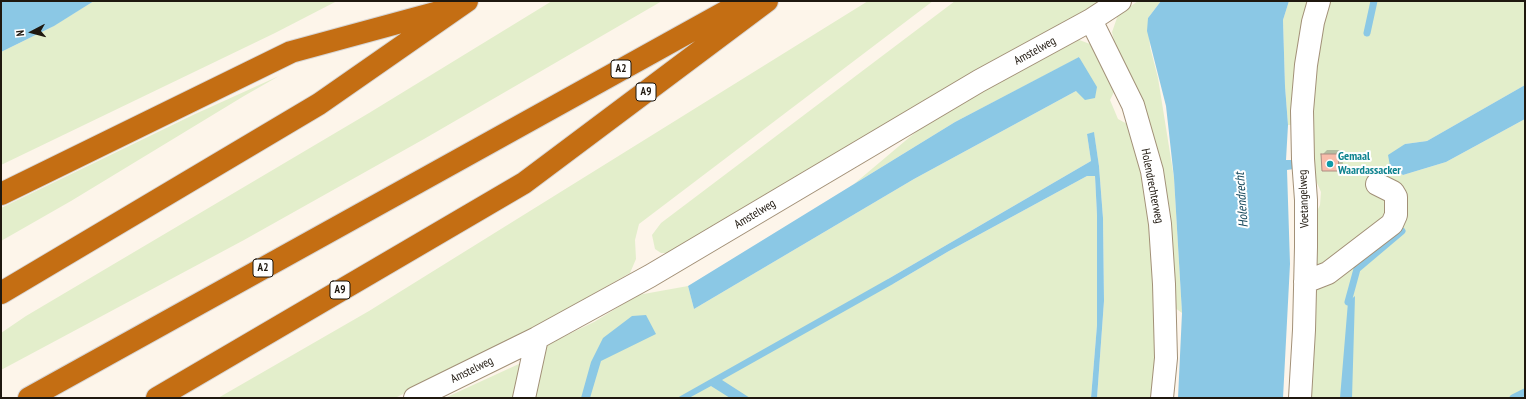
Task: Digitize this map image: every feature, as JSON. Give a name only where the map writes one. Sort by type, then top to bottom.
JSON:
[{"type":"highway","name":"A2","points":[[29,398],[745,1]]},
{"type":"highway","name":"A9","points":[[157,398],[524,183],[767,1]]},
{"type":"highway","points":[[1,194],[292,52],[462,4]]},
{"type":"highway","points":[[1,293],[319,104],[462,4]]},
{"type":"street","points":[[1091,20],[1120,1]]},
{"type":"street","name":"Voetangelweg","points":[[1300,398],[1305,282],[1306,200],[1302,111],[1306,65],[1313,22],[1319,1]]},
{"type":"street","name":"Amstelweg","points":[[415,398],[537,338],[650,276],[979,81],[1091,20]]},
{"type":"street","name":"Holendrechterweg","points":[[1091,20],[1133,104],[1152,171],[1160,224],[1164,284],[1166,358],[1162,398]]},
{"type":"street","points":[[1305,282],[1328,273],[1392,224],[1396,216],[1396,197],[1393,192],[1377,184]]},
{"type":"street","points":[[524,398],[537,338]]},
{"type":"green space","points":[[94,1],[337,1],[275,33],[1,165],[1,52],[50,28]]},
{"type":"green space","points":[[552,1],[662,1],[424,139],[244,240],[1,370],[1,333],[26,316],[369,113]]},
{"type":"green space","points":[[868,1],[933,1],[639,224],[635,240],[636,259],[630,273],[510,341],[395,398],[218,398],[369,311]]},
{"type":"green space","points":[[955,1],[1101,1],[669,253],[661,253],[655,249],[652,235],[661,223]]},
{"type":"green space","points":[[1138,1],[1161,1],[1148,18],[1150,47],[1158,78],[1174,178],[1182,313],[1171,305],[1138,90],[1114,41],[1112,32],[1118,15]]},
{"type":"green space","points":[[1289,1],[1311,1],[1294,125],[1288,125],[1285,86],[1283,20]]},
{"type":"green space","points":[[1329,1],[1525,1],[1525,85],[1427,141],[1405,144],[1390,166],[1403,175],[1446,162],[1525,119],[1525,398],[1305,398],[1314,217],[1320,205],[1321,192],[1313,174],[1312,100],[1323,22]]},
{"type":"green space","points":[[1074,38],[1090,44],[1103,64],[1114,92],[1110,100],[1118,119],[1129,125],[1145,177],[1159,287],[1152,398],[1097,398],[1104,301],[1103,218],[1099,166],[1094,133],[1087,134],[1091,161],[888,279],[893,284],[949,251],[1087,176],[1095,176],[1097,215],[1097,325],[1091,398],[529,398],[542,347],[594,322],[638,295],[688,286],[694,309],[914,179],[1076,91],[1080,57],[955,122],[854,184],[930,120]]},
{"type":"green space","points":[[279,76],[71,201],[1,241],[1,208],[193,115]]},
{"type":"green space","points":[[521,363],[515,398],[445,398],[460,391]]},
{"type":"water","points":[[1,1],[94,1],[54,26],[1,52]]},
{"type":"water","name":"Holendrecht","points":[[1161,1],[1289,1],[1283,20],[1288,125],[1286,160],[1294,160],[1294,169],[1287,170],[1290,264],[1283,398],[1178,398],[1182,313],[1174,178],[1166,106],[1147,31],[1148,18]]},
{"type":"water","points":[[1079,57],[1097,87],[1095,98],[1085,100],[1076,91],[914,179],[694,309],[688,286],[955,122]]},
{"type":"water","points":[[1525,85],[1525,119],[1446,162],[1403,175],[1390,166],[1388,155],[1405,144],[1427,141]]},
{"type":"water","points":[[1094,132],[1099,166],[1103,218],[1104,301],[1097,398],[1091,398],[1097,325],[1097,215],[1095,176],[1087,176],[949,251],[722,380],[750,398],[730,398],[711,386],[689,398],[677,398],[888,279],[1091,161],[1087,134]]},
{"type":"water","points":[[1355,296],[1352,398],[1340,398],[1348,302]]},
{"type":"water","points":[[646,315],[656,334],[601,361],[590,398],[581,398],[591,362],[603,338],[632,316]]},
{"type":"building","name":"Gemaal Waardassacker","points":[[1321,154],[1338,154],[1339,171],[1322,171]]},
{"type":"waterway","points":[[1367,33],[1374,1]]},
{"type":"waterway","points":[[1348,302],[1357,269],[1402,231]]},
{"type":"waterway","points":[[1513,398],[1525,392]]},
{"type":"place","name":"Gemaal Waardassacker","points":[[1330,164]]}]
